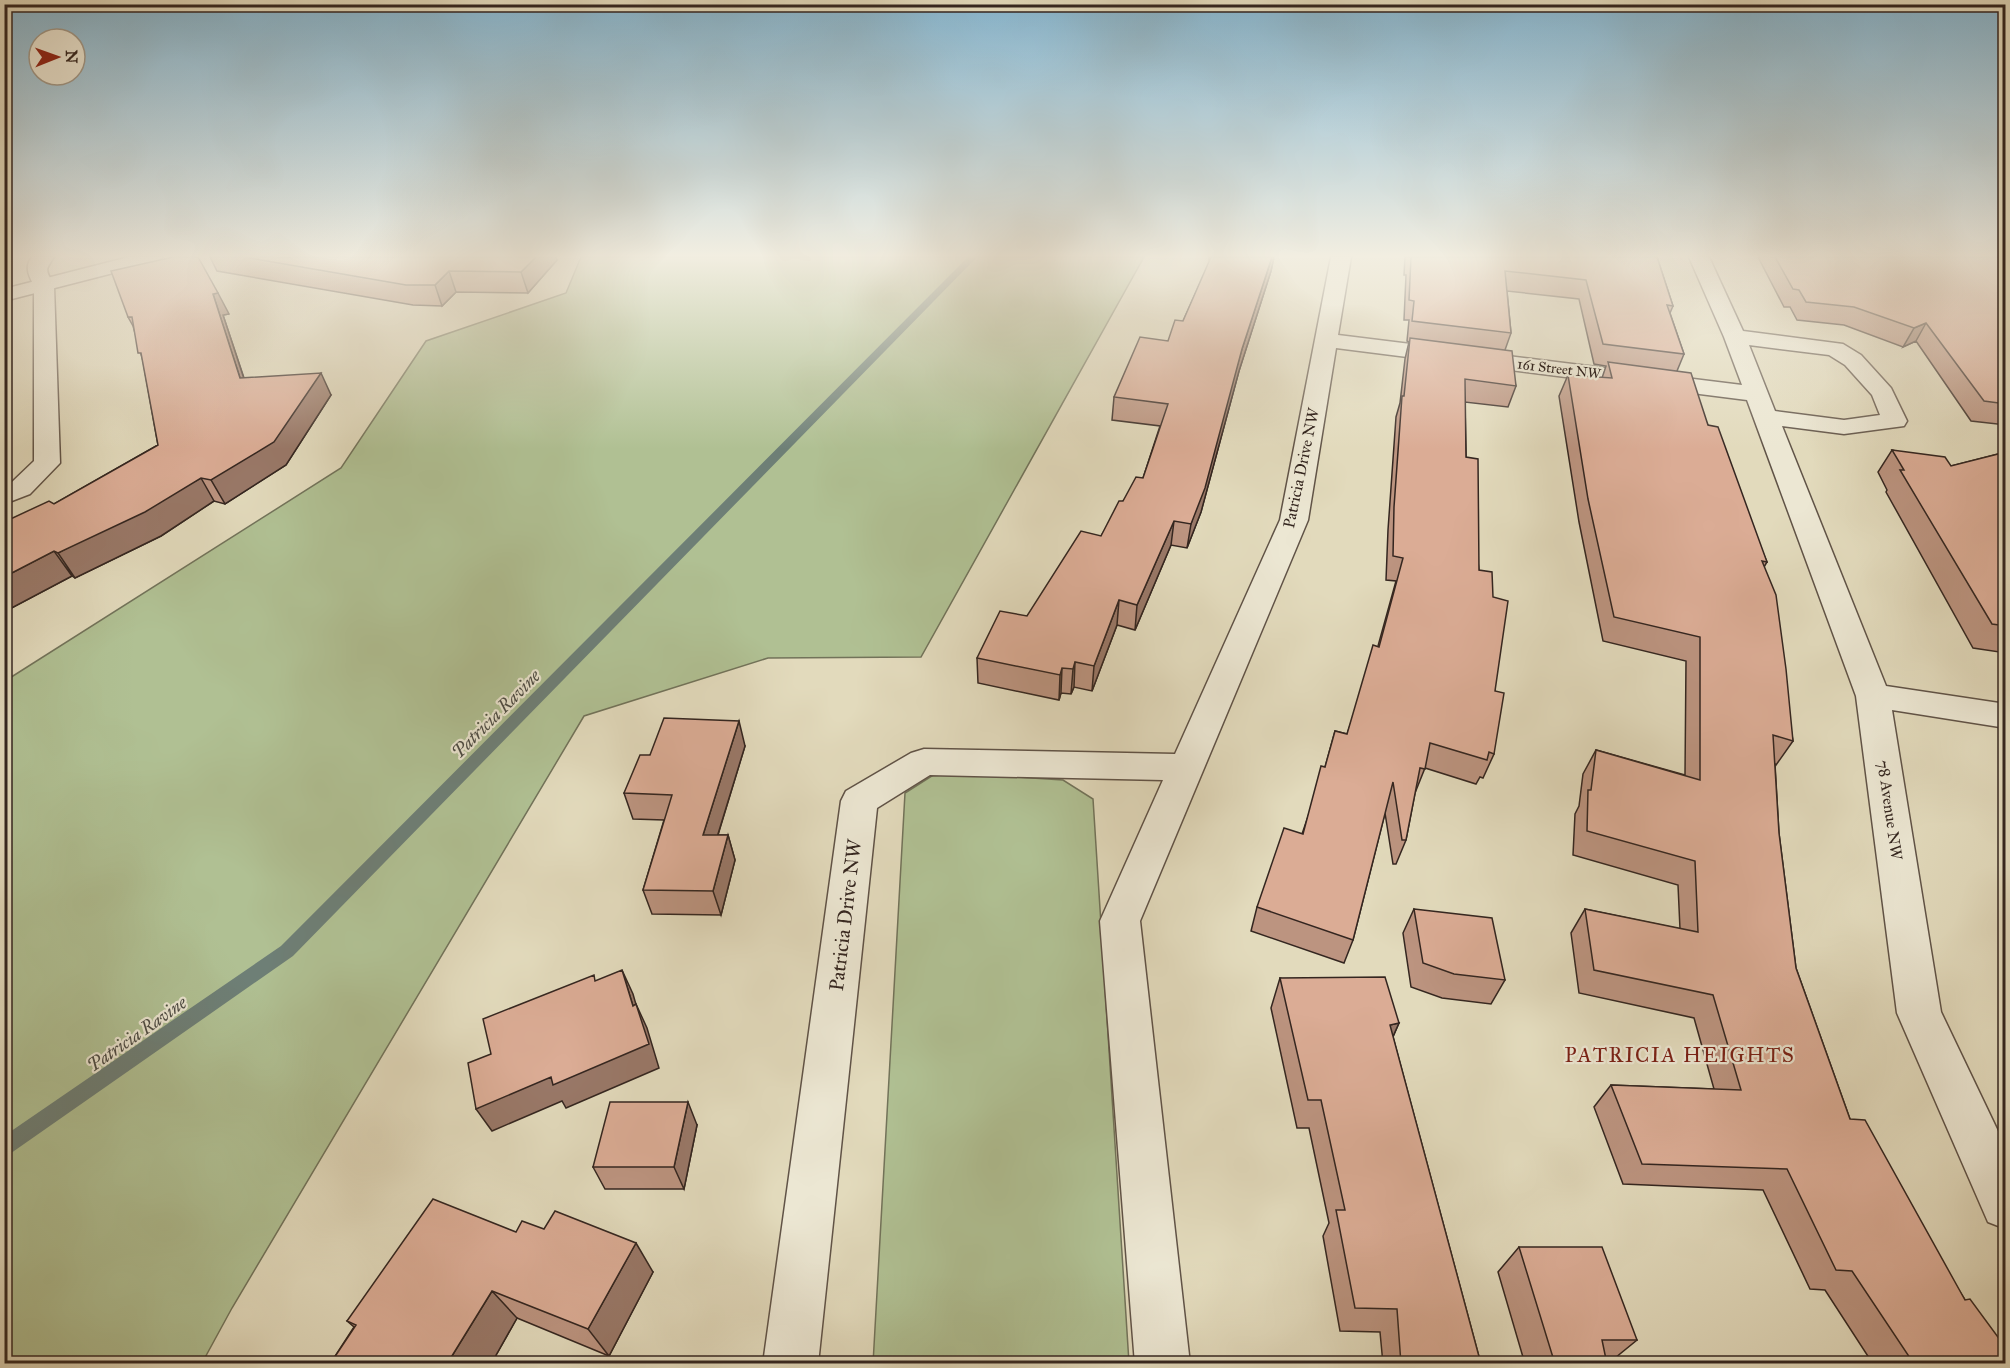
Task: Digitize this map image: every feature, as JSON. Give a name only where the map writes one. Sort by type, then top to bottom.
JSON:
[{"type":"street","points":[[4,496],[21,488],[47,463],[45,321]]},
{"type":"street","name":"Patricia Drive NW","points":[[1163,1364],[1120,921],[1294,520],[1329,321]]},
{"type":"street","name":"78 Avenue NW","points":[[1728,321],[1873,696],[1919,1013],[2006,1204]]},
{"type":"street","points":[[1735,337],[1835,349],[1853,360],[1883,393],[1895,421],[1844,427],[1762,406]]},
{"type":"street","name":"161 Street NW","points":[[1326,340],[1762,406]]},
{"type":"street","points":[[1873,696],[2006,716]]},
{"type":"street","name":"Patricia Drive NW","points":[[790,1364],[859,801],[924,762],[1186,767]]},
{"type":"green space","points":[[485,321],[1108,321],[921,657],[768,658],[584,716],[232,1308],[202,1363],[5,1363],[5,681],[341,468],[426,341]]},
{"type":"green space","points":[[938,772],[1063,780],[1093,799],[1129,1363],[873,1364],[905,793]]},
{"type":"building","points":[[133,321],[222,321],[240,378],[321,373],[274,442],[211,480],[201,478],[145,512],[58,553],[54,551],[4,577],[4,522],[49,501],[54,504],[158,445],[141,353],[138,353]]},
{"type":"building","points":[[1175,321],[1251,321],[1205,488],[1191,524],[1174,521],[1137,605],[1119,600],[1094,666],[1075,662],[1073,669],[1062,668],[1060,675],[977,658],[1000,611],[1027,616],[1081,531],[1101,536],[1119,501],[1123,501],[1136,477],[1143,478],[1168,404],[1114,397],[1140,337],[1168,341]]},
{"type":"building","points":[[1412,321],[1510,321],[1511,333]]},
{"type":"building","points":[[1597,321],[1672,321],[1684,354],[1603,344]]},
{"type":"building","points":[[1894,321],[2006,321],[2006,404],[1984,401],[1926,323],[1914,328]]},
{"type":"building","points":[[1410,338],[1512,351],[1516,386],[1465,379],[1466,457],[1478,459],[1479,570],[1492,572],[1493,597],[1508,601],[1495,691],[1504,693],[1494,754],[1489,752],[1487,760],[1430,743],[1425,769],[1420,768],[1406,840],[1402,840],[1393,782],[1353,940],[1257,907],[1284,828],[1303,834],[1321,766],[1325,767],[1335,731],[1347,734],[1373,645],[1379,647],[1403,558],[1393,556],[1394,507],[1402,396],[1404,396]]},
{"type":"building","points":[[1608,362],[1691,373],[1708,425],[1718,427],[1767,562],[1762,561],[1776,595],[1793,741],[1773,735],[1779,833],[1796,968],[1850,1119],[1865,1120],[1965,1300],[1970,1299],[2006,1348],[2006,1364],[1914,1364],[1852,1271],[1836,1270],[1787,1169],[1642,1164],[1611,1085],[1741,1090],[1713,995],[1594,970],[1585,909],[1698,932],[1695,861],[1587,831],[1588,790],[1591,790],[1596,750],[1700,780],[1700,637],[1614,617],[1588,499],[1568,375],[1612,378]]},
{"type":"building","points":[[1892,450],[1945,457],[1951,466],[2006,452],[2006,513],[2000,515],[2006,524],[2006,626],[1992,624],[1900,470],[1904,470]]},
{"type":"building","points":[[664,718],[739,721],[703,835],[728,835],[713,891],[643,890],[672,795],[624,793],[640,755],[650,755]]},
{"type":"building","points":[[1414,909],[1492,918],[1505,980],[1454,974],[1423,963]]},
{"type":"building","points":[[622,970],[633,1006],[636,1004],[649,1044],[553,1085],[551,1077],[476,1109],[468,1063],[491,1054],[483,1019],[594,975],[595,981]]},
{"type":"building","points":[[1385,977],[1399,1023],[1390,1025],[1481,1364],[1401,1364],[1397,1309],[1355,1308],[1336,1210],[1345,1210],[1321,1100],[1308,1100],[1280,978]]},
{"type":"building","points":[[610,1102],[688,1102],[674,1167],[593,1167]]},
{"type":"building","points":[[433,1199],[516,1232],[522,1221],[544,1229],[555,1211],[636,1243],[588,1329],[492,1291],[447,1364],[330,1364],[356,1325],[347,1321]]},
{"type":"building","points":[[1519,1247],[1602,1247],[1637,1340],[1602,1340],[1607,1364],[1555,1364]]},
{"type":"waterway","name":"Patricia Ravine","points":[[4,1148],[287,951],[910,321]]},
{"type":"district","name":"PATRICIA HEIGHTS","points":[[1680,1055]]}]
